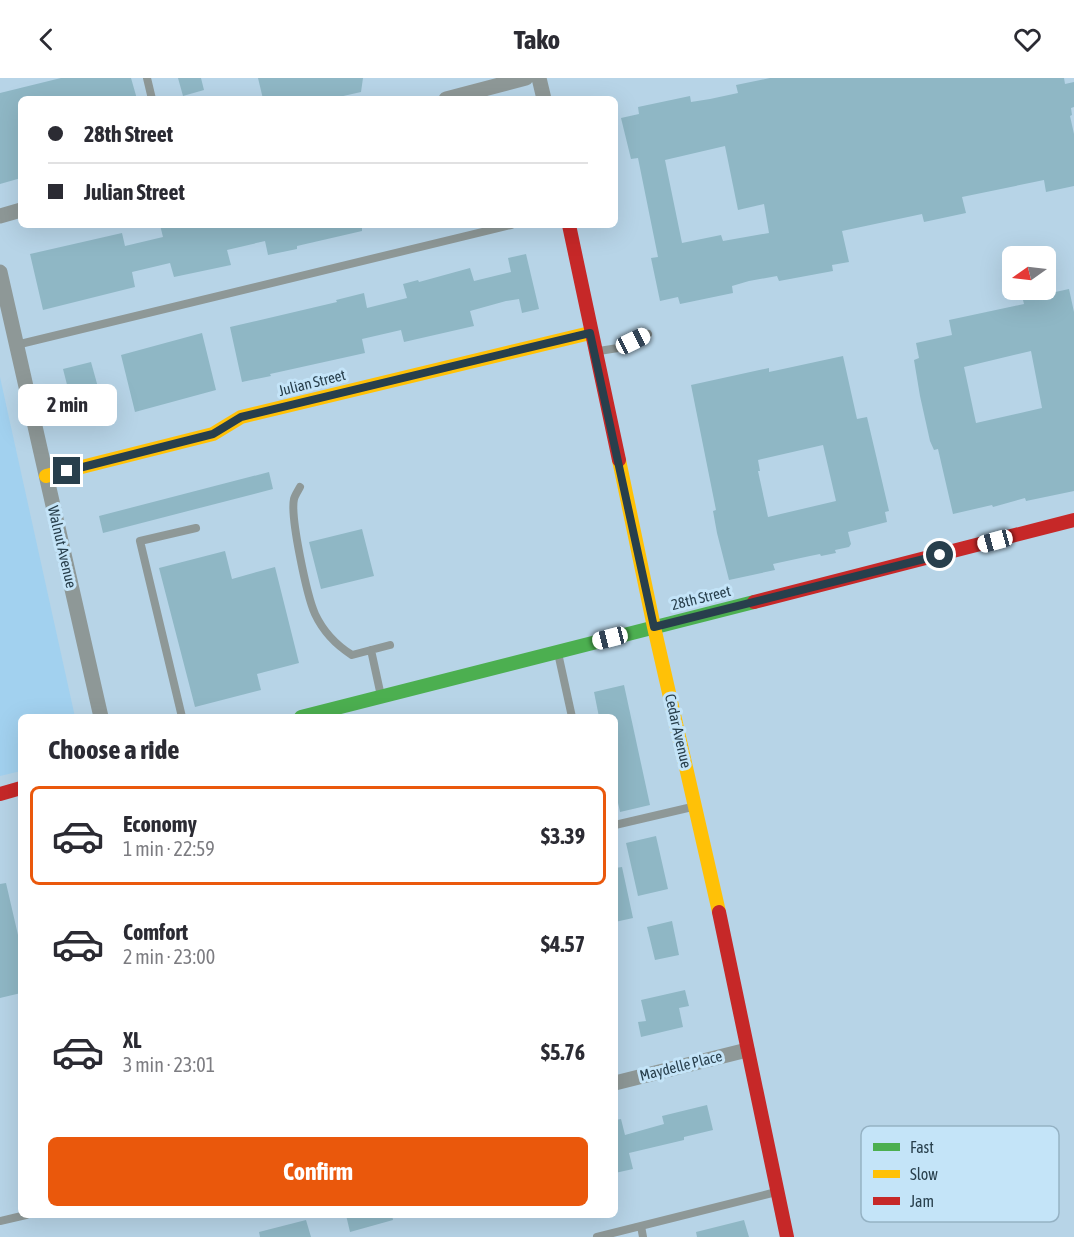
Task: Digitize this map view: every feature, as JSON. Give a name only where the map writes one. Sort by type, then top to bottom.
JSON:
[{"type":"street","points":[[457,96],[526,78]]},
{"type":"street","points":[[539,78],[543,96]]},
{"type":"street","points":[[0,216],[18,211]]},
{"type":"street","name":"Cedar Avenue","points":[[570,228],[590,333],[654,627],[696,806],[787,1237]]},
{"type":"street","name":"Walnut Avenue","points":[[0,272],[100,714]]},
{"type":"street","name":"Julian Street","points":[[46,476],[213,434],[241,417],[590,333]]},
{"type":"street","name":"28th Street","points":[[312,714],[1074,520]]},
{"type":"street","points":[[0,794],[18,792]]},
{"type":"street","name":"Maydelle Place","points":[[618,1082],[747,1050]]},
{"type":"lane","points":[[147,78],[151,96]]},
{"type":"lane","points":[[16,345],[499,228]]},
{"type":"lane","points":[[595,352],[618,348],[648,334]]},
{"type":"lane","points":[[300,486],[293,506],[298,544],[315,615],[334,641],[352,655],[390,645]]},
{"type":"lane","points":[[181,714],[140,541],[196,528]]},
{"type":"lane","points":[[371,650],[381,696]]},
{"type":"lane","points":[[557,652],[571,714]]},
{"type":"lane","points":[[618,824],[696,806]]},
{"type":"lane","points":[[597,1237],[777,1191]]},
{"type":"lane","points":[[0,1221],[18,1217]]},
{"type":"lane","points":[[641,1226],[643,1237]]},
{"type":"shaded area","points":[[0,377],[74,714],[18,714],[18,772],[0,776]]},
{"type":"building","points":[[61,78],[131,78],[136,96],[18,96],[18,179],[0,184],[0,93]]},
{"type":"building","points":[[178,78],[201,78],[204,90],[183,96]]},
{"type":"building","points":[[258,78],[363,78],[361,92],[343,96],[262,96]]},
{"type":"building","points":[[770,78],[1064,78],[1065,84],[1074,82],[1074,107],[1071,108],[1072,115],[1070,116],[1074,134],[1074,186],[1046,192],[1044,180],[962,197],[966,213],[924,222],[922,214],[842,231],[849,262],[832,265],[833,271],[779,281],[777,276],[749,281],[732,286],[733,293],[680,304],[678,297],[660,301],[651,258],[658,257],[638,158],[631,159],[621,118],[639,114],[638,107],[690,96],[691,102],[738,93],[736,85]],"holes":[[[725,146],[738,210],[764,204],[769,233],[723,241],[721,235],[682,243],[665,160]]]},
{"type":"building","points":[[161,228],[362,228],[362,231],[268,255],[265,241],[227,250],[231,265],[174,277],[170,263],[132,272],[135,287],[43,310],[30,254],[122,233],[125,246],[163,237]]},
{"type":"building","points":[[526,254],[539,309],[522,313],[519,299],[506,301],[470,311],[474,326],[404,342],[401,330],[362,339],[365,353],[242,382],[230,327],[337,302],[336,300],[364,293],[367,308],[407,298],[403,284],[418,280],[419,282],[470,268],[474,281],[511,272],[508,258]]},
{"type":"building","points":[[1069,289],[1074,312],[1074,491],[1026,501],[1025,498],[993,507],[992,505],[953,514],[938,449],[934,450],[930,441],[920,396],[914,360],[919,358],[916,343],[952,335],[949,320],[1024,304],[1023,300],[1056,300],[1056,292]],"holes":[[[1031,351],[1042,408],[976,423],[964,367]]]},
{"type":"building","points":[[202,333],[216,390],[135,412],[121,355]]},
{"type":"building","points":[[843,356],[857,419],[867,417],[889,511],[885,512],[887,522],[848,532],[851,544],[849,547],[835,550],[836,553],[773,564],[775,570],[729,580],[717,533],[713,511],[716,510],[691,385],[769,368],[769,372]],"holes":[[[823,445],[836,501],[768,517],[758,471],[760,471],[758,460]]]},
{"type":"building","points":[[91,362],[106,416],[77,424],[63,369]]},
{"type":"building","points":[[269,472],[273,489],[103,533],[99,516]]},
{"type":"building","points":[[362,529],[374,576],[321,589],[309,542]]},
{"type":"building","points":[[225,551],[232,579],[275,567],[299,663],[257,674],[261,690],[195,707],[159,568]]},
{"type":"building","points":[[624,685],[650,805],[620,812],[618,803],[618,714],[598,714],[594,692]]},
{"type":"building","points":[[656,836],[668,889],[638,896],[626,843]]},
{"type":"building","points":[[622,867],[633,918],[618,921],[618,868]]},
{"type":"building","points":[[6,883],[18,935],[18,994],[0,998],[0,884]]},
{"type":"building","points":[[672,921],[679,955],[655,960],[647,927]]},
{"type":"building","points":[[685,990],[689,1006],[679,1008],[683,1027],[641,1037],[638,1022],[646,1021],[641,1000]]},
{"type":"building","points":[[707,1105],[713,1130],[684,1137],[684,1140],[629,1153],[633,1169],[618,1172],[618,1120],[621,1119],[625,1135],[664,1124],[662,1116]]},
{"type":"building","points":[[347,1218],[393,1218],[393,1220],[350,1232]]},
{"type":"building","points":[[306,1220],[311,1237],[260,1237],[259,1232]]},
{"type":"building","points":[[744,1220],[749,1237],[697,1237],[696,1232]]},
{"type":"traffic: fast","points":[[313,714],[754,602]]},
{"type":"traffic: slow","points":[[46,476],[213,434],[241,417],[590,333]]},
{"type":"traffic: slow","points":[[619,460],[654,627],[719,912]]},
{"type":"traffic: jam","points":[[570,228],[619,460]]},
{"type":"traffic: jam","points":[[754,602],[1074,520]]},
{"type":"traffic: jam","points":[[0,794],[18,789]]},
{"type":"traffic: jam","points":[[719,912],[787,1237]]},
{"type":"route","points":[[67,471],[213,434],[241,417],[590,333],[654,627],[940,555]]}]
